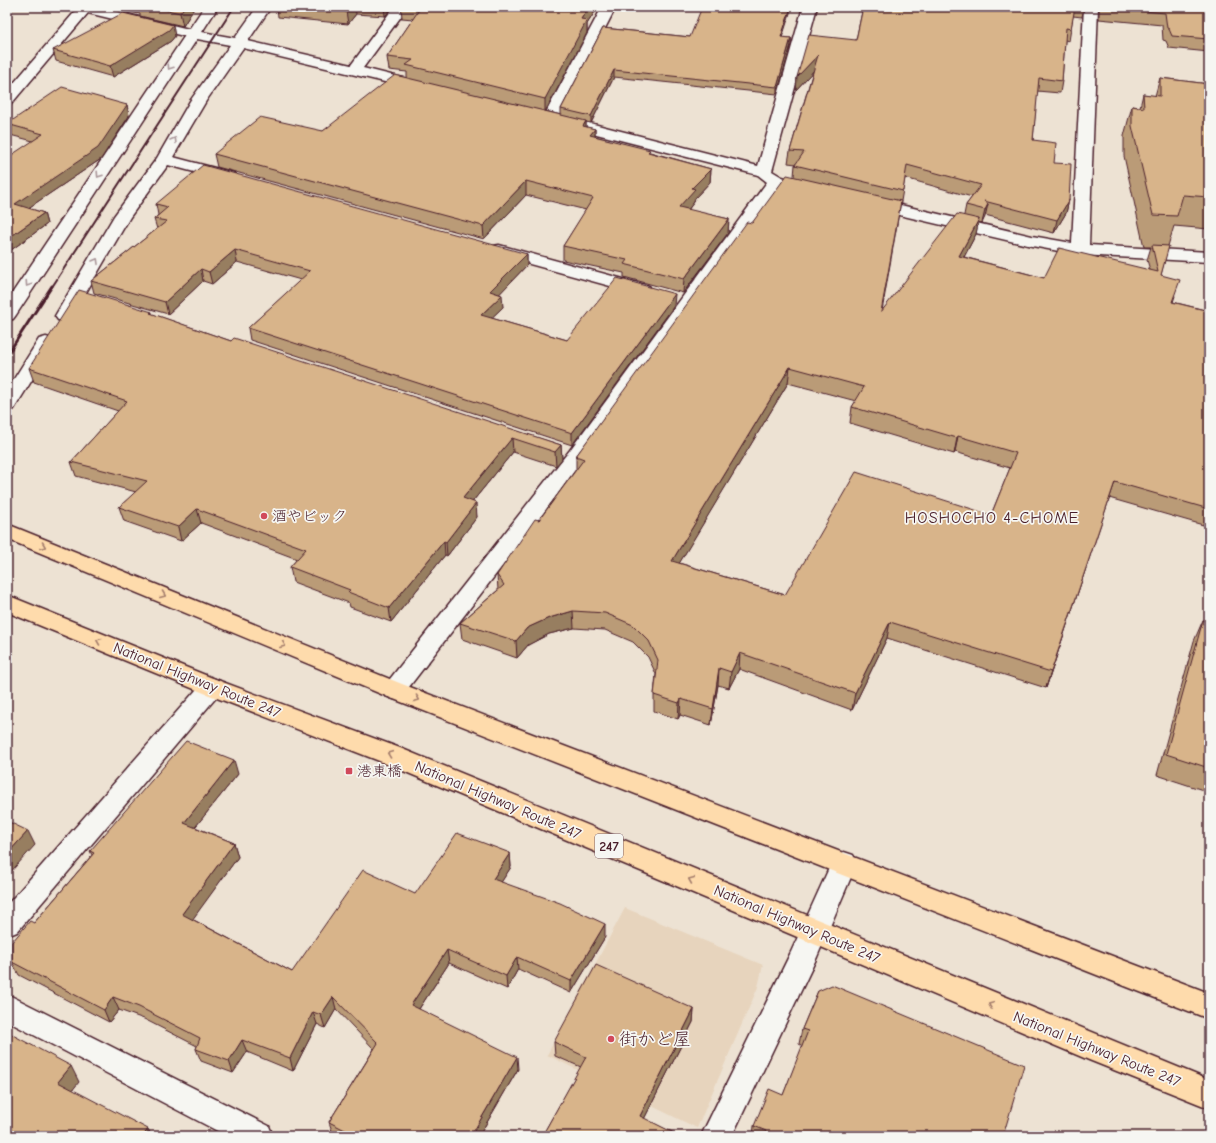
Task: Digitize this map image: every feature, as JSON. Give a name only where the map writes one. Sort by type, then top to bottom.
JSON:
[{"type":"highway","points":[[7,531],[394,690],[844,863],[1209,1006]]},
{"type":"highway","name":"National Highway Route 247","points":[[7,603],[212,687],[391,755],[1209,1094]]},
{"type":"street","points":[[7,100],[83,7],[192,34],[240,43],[354,72],[432,89]]},
{"type":"street","points":[[7,314],[211,7]]},
{"type":"street","points":[[7,405],[84,297],[122,216],[164,159],[198,102],[264,7]]},
{"type":"street","points":[[354,72],[401,7]]},
{"type":"street","points":[[609,7],[544,117],[770,176],[822,192]]},
{"type":"street","points":[[394,690],[569,452],[673,298],[770,176],[810,7]]},
{"type":"street","points":[[1080,250],[1092,7]]},
{"type":"street","points":[[164,159],[245,181]]},
{"type":"street","points":[[854,199],[1032,241],[1080,250],[1209,257]]},
{"type":"street","points":[[481,245],[673,298]]},
{"type":"street","points":[[7,924],[212,687]]},
{"type":"street","points":[[716,1136],[814,931],[844,863]]},
{"type":"street","points":[[7,1007],[258,1136]]},
{"type":"shaded area","name":"街かど屋","points":[[625,908],[763,965],[758,987],[697,1128],[547,1055]]},
{"type":"building","points":[[155,7],[184,7],[180,13]]},
{"type":"building","points":[[308,7],[350,7],[346,11]]},
{"type":"building","points":[[421,7],[589,7],[581,19],[587,20],[545,99],[406,65],[413,60],[387,57]]},
{"type":"building","points":[[702,7],[791,7],[781,37],[791,38],[777,87],[614,70],[591,116],[561,109],[603,28],[690,37]]},
{"type":"building","points":[[863,7],[1075,7],[1071,29],[1066,28],[1062,81],[1039,78],[1033,140],[1056,143],[1054,163],[1071,164],[1069,200],[1057,220],[984,201],[988,204],[985,210],[966,205],[981,185],[907,165],[903,191],[795,165],[804,152],[790,151],[818,55],[797,77],[809,35],[856,40]]},
{"type":"building","points":[[1104,7],[1209,7],[1209,39],[1172,36],[1167,28],[1165,13]]},
{"type":"building","points":[[123,13],[173,25],[169,30],[110,66],[53,50]]},
{"type":"building","points":[[395,75],[586,121],[583,126],[595,129],[590,135],[650,150],[648,152],[711,169],[692,188],[695,189],[679,207],[729,219],[684,279],[624,264],[627,260],[563,246],[593,198],[526,181],[483,226],[214,154],[260,117],[323,131]]},
{"type":"building","points":[[1160,78],[1209,84],[1209,197],[1183,195],[1177,216],[1153,215],[1132,126],[1132,106],[1144,108],[1143,94],[1160,96]]},
{"type":"building","points":[[62,87],[127,105],[98,148],[15,204],[44,213],[7,239],[7,158],[43,134],[7,124]]},
{"type":"building","points":[[203,165],[527,254],[490,291],[502,295],[481,315],[567,340],[617,278],[675,294],[572,433],[248,328],[310,271],[235,250],[209,272],[201,269],[165,302],[91,281],[167,221],[154,219],[168,207],[156,204]]},
{"type":"building","points":[[787,175],[901,201],[881,312],[957,214],[979,219],[959,256],[1044,278],[1059,248],[1158,272],[1152,245],[1169,246],[1161,275],[1180,280],[1172,302],[1209,311],[1209,509],[1115,482],[1051,672],[890,622],[855,693],[740,653],[731,672],[719,668],[713,709],[681,699],[679,703],[654,695],[658,660],[649,641],[633,625],[605,613],[573,611],[549,618],[527,628],[516,641],[460,623],[504,585],[497,575],[535,519],[539,520],[584,459],[576,456],[747,222],[752,223]],"holes":[[[790,367],[864,387],[852,407],[957,438],[958,436],[1016,453],[991,515],[856,472],[785,595],[672,561]]]},
{"type":"building","points":[[79,290],[152,312],[150,313],[231,341],[234,338],[561,445],[555,452],[512,438],[463,498],[476,503],[446,542],[444,541],[389,608],[348,592],[350,590],[290,567],[306,549],[197,509],[178,527],[119,507],[147,481],[71,462],[127,401],[29,368]]},
{"type":"building","points":[[1203,620],[1209,622],[1209,768],[1166,754]]},
{"type":"building","points":[[186,741],[234,760],[184,823],[234,843],[182,914],[292,972],[363,870],[415,894],[457,833],[510,853],[493,879],[560,903],[605,924],[571,981],[517,957],[506,976],[447,950],[411,1005],[517,1057],[471,1136],[357,1136],[329,1122],[378,1043],[333,997],[321,1015],[313,1012],[290,1058],[242,1040],[229,1061],[196,1049],[200,1038],[139,1007],[113,997],[104,1010],[12,962],[12,942],[30,921],[34,923],[94,853],[90,851]]},
{"type":"building","points":[[7,821],[28,831],[7,854]]},
{"type":"building","points":[[596,965],[694,1009],[640,1116],[674,1133],[672,1136],[542,1136],[586,1057],[554,1042]]},
{"type":"building","points":[[832,985],[1024,1065],[1003,1136],[764,1136],[766,1131],[754,1126],[769,1089],[783,1095],[808,1031],[802,1029],[818,991]]},
{"type":"building","points":[[7,1032],[71,1066],[58,1082],[148,1129],[143,1136],[7,1136]]},
{"type":"railway","points":[[52,287],[234,7]]},
{"type":"railway","points":[[7,355],[52,286]]},
{"type":"place","name":"酒やビック","points":[[264,516]]},
{"type":"place","name":"港東橋","points":[[349,771]]},
{"type":"place","name":"街かど屋","points":[[611,1039]]},
{"type":"district","name":"HOSHOCHO 4-CHOME","points":[[992,518]]}]
